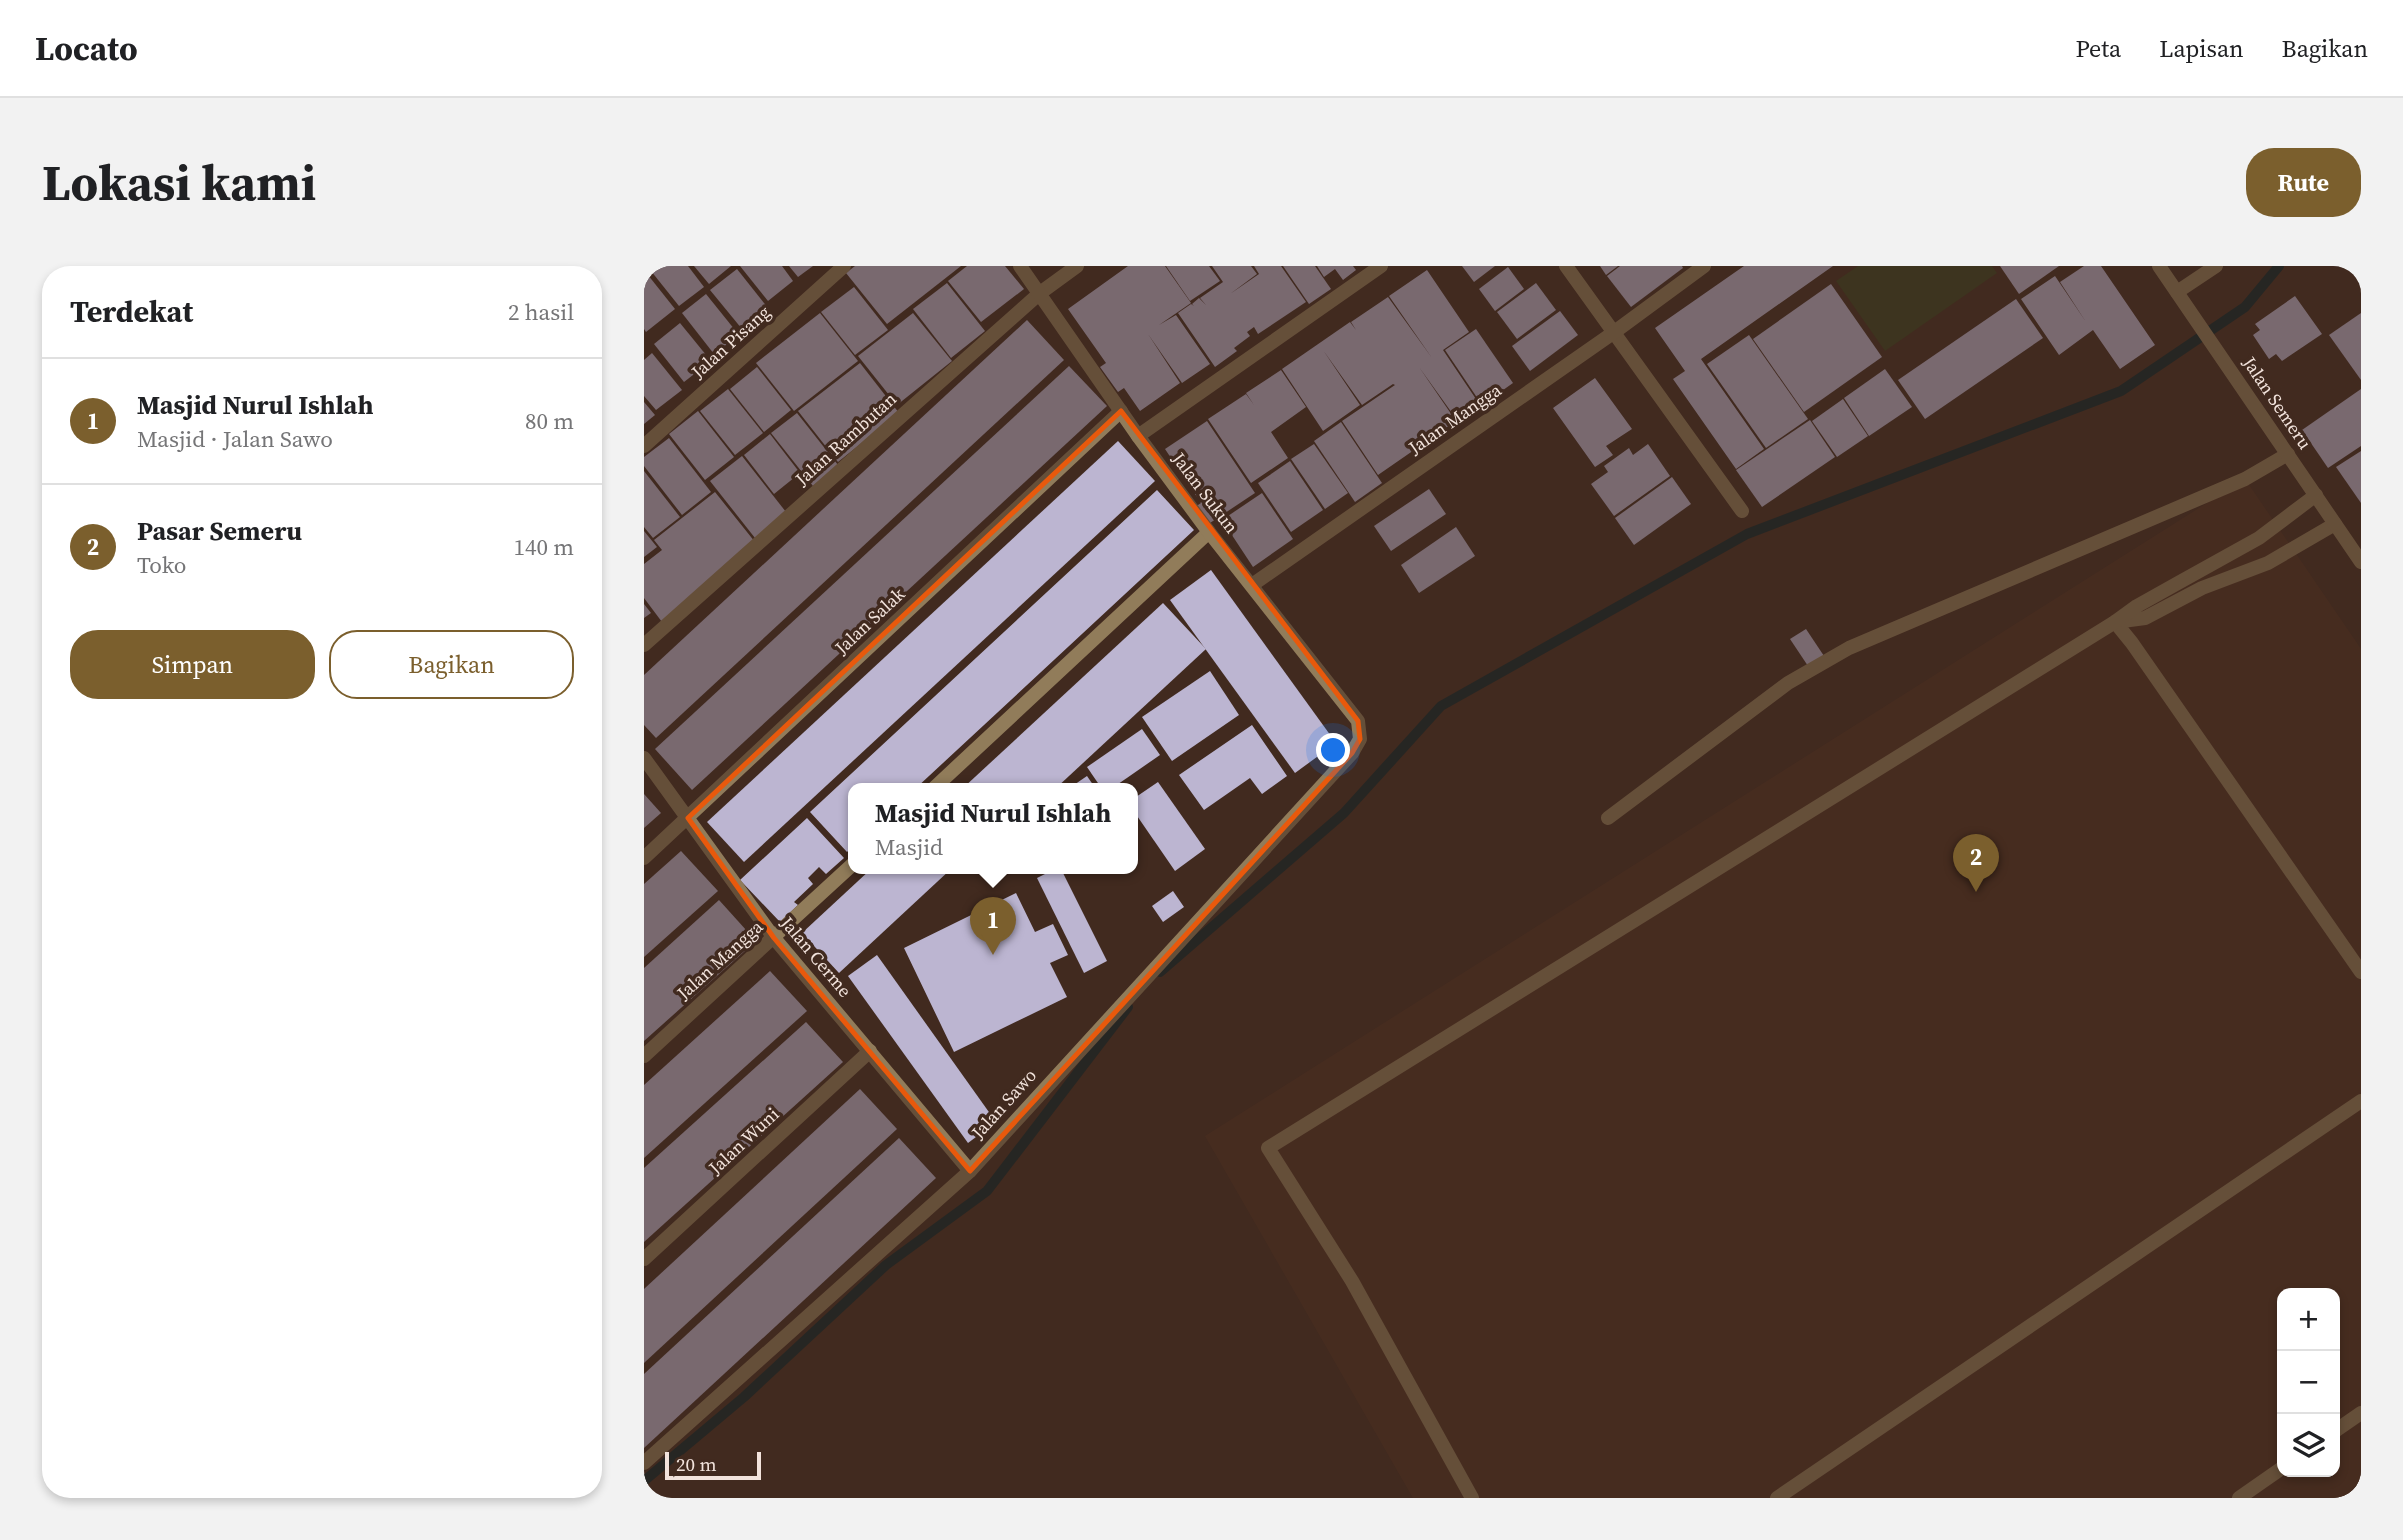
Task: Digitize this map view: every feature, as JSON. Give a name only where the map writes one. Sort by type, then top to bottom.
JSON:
[{"type":"street","name":"Jalan Pisang","points":[[644,446],[844,266]]},
{"type":"street","name":"Jalan Sukun","points":[[1020,266],[1138,436],[1357,721],[1360,739]]},
{"type":"street","name":"Jalan Rambutan","points":[[644,645],[1040,293],[1077,266]]},
{"type":"street","points":[[1138,436],[1381,266]]},
{"type":"street","points":[[1566,266],[1742,511]]},
{"type":"street","name":"Jalan Mangga","points":[[1252,585],[1613,333],[1704,266]]},
{"type":"street","name":"Jalan Semeru","points":[[2159,266],[2361,562]]},
{"type":"street","points":[[2181,298],[2216,266]]},
{"type":"street","name":"Jalan Salak","points":[[644,858],[1121,411]]},
{"type":"street","points":[[1608,818],[1788,683],[1819,663],[2245,479],[2288,454]]},
{"type":"street","points":[[1472,1498],[1352,1282],[1268,1147],[2137,606],[2259,538],[2316,495]]},
{"type":"street","points":[[2115,622],[2145,618],[2202,588],[2268,563],[2335,524]]},
{"type":"street","points":[[939,783],[1209,531]]},
{"type":"street","points":[[2115,622],[2361,972]]},
{"type":"street","name":"Jalan Sawo","points":[[644,1463],[970,1171],[1352,753],[1360,739]]},
{"type":"street","name":"Jalan Cerme","points":[[644,758],[774,938],[970,1171]]},
{"type":"street","name":"Jalan Mangga","points":[[644,1056],[848,869]]},
{"type":"street","name":"Jalan Wuni","points":[[644,1259],[870,1051]]},
{"type":"street","points":[[1777,1498],[2361,1101]]},
{"type":"street","points":[[2340,1428],[2361,1413]]},
{"type":"street","points":[[2239,1498],[2277,1471]]},
{"type":"highlighted area","points":[[1121,411],[1358,721],[1360,739],[1352,753],[970,1171],[774,938],[688,818]]},
{"type":"shaded area","points":[[2245,479],[2361,649],[2361,1498],[1413,1498],[1205,1136]]},
{"type":"green space","points":[[1858,266],[1992,266],[1997,273],[1885,351],[1836,281]]},
{"type":"building","points":[[647,266],[688,266],[704,287],[679,306]]},
{"type":"building","points":[[694,266],[731,266],[709,284]]},
{"type":"building","points":[[740,266],[782,266],[793,281],[768,301]]},
{"type":"building","points":[[789,266],[813,266],[798,277]]},
{"type":"building","points":[[855,266],[961,266],[887,324],[846,273]]},
{"type":"building","points":[[967,266],[1005,266],[1024,289],[981,322],[948,281]]},
{"type":"building","points":[[1128,266],[1165,266],[1191,303],[1159,325],[1176,315],[1210,364],[1182,383],[1148,334],[1180,383],[1140,411],[1124,388],[1118,392],[1100,367],[1106,363],[1068,309]]},
{"type":"building","points":[[1166,266],[1209,266],[1220,281],[1190,301]]},
{"type":"building","points":[[1212,266],[1251,266],[1257,274],[1230,294],[1259,274],[1254,266],[1281,266],[1306,302],[1258,334],[1254,327],[1247,332],[1250,336],[1234,348],[1237,351],[1215,367],[1178,313],[1191,304],[1194,306],[1192,304],[1199,298],[1206,305],[1200,298],[1223,282]]},
{"type":"building","points":[[1283,266],[1315,266],[1331,289],[1309,304]]},
{"type":"building","points":[[1317,266],[1353,266],[1356,270],[1343,280],[1335,269],[1324,277]]},
{"type":"building","points":[[1462,266],[1495,266],[1474,282]]},
{"type":"building","points":[[1600,266],[1618,266],[1606,275]]},
{"type":"building","points":[[1620,266],[1683,268],[1631,307],[1607,276]]},
{"type":"building","points":[[1744,266],[1833,266],[1701,359],[1764,449],[1736,469],[1673,379],[1685,371],[1655,328]]},
{"type":"building","points":[[2000,266],[2059,266],[2019,294]]},
{"type":"building","points":[[2084,266],[2101,266],[2155,345],[2120,369],[2093,330],[2059,355],[2021,299],[2055,276],[2086,322],[2060,282]]},
{"type":"building","points":[[1508,267],[1524,289],[1495,311],[1479,289]]},
{"type":"building","points":[[737,269],[768,308],[742,329],[710,290]]},
{"type":"building","points":[[644,270],[675,309],[646,332],[644,329]]},
{"type":"building","points":[[1427,270],[1469,332],[1443,350],[1480,405],[1457,420],[1419,367],[1456,421],[1378,475],[1342,421],[1395,385],[1362,405],[1323,350],[1360,405],[1323,431],[1282,369],[1350,322],[1356,330],[1351,322],[1388,297],[1432,358],[1389,296]]},
{"type":"building","points":[[947,283],[985,331],[951,358],[913,309]]},
{"type":"building","points":[[1536,283],[1556,310],[1517,339],[1497,312]]},
{"type":"building","points":[[1831,284],[1882,357],[1804,412],[1753,339]]},
{"type":"building","points":[[854,287],[888,330],[855,355],[821,312]]},
{"type":"building","points":[[706,294],[739,335],[714,354],[682,313]]},
{"type":"building","points":[[2295,296],[2322,334],[2282,361],[2276,354],[2269,359],[2253,335],[2260,330],[2255,324]]},
{"type":"building","points":[[2016,299],[2043,338],[1925,419],[1898,380]]},
{"type":"building","points":[[1560,311],[1578,335],[1530,371],[1512,346]]},
{"type":"building","points":[[820,313],[858,361],[794,411],[756,363]]},
{"type":"building","points":[[913,313],[952,361],[897,405],[858,356]]},
{"type":"building","points":[[2361,313],[2361,380],[2329,335]]},
{"type":"building","points":[[1027,320],[1064,360],[656,738],[644,725],[644,675]]},
{"type":"building","points":[[680,323],[711,361],[684,382],[654,344]]},
{"type":"building","points":[[1476,329],[1513,383],[1482,405],[1445,350]]},
{"type":"building","points":[[1749,335],[1808,419],[1766,448],[1707,364]]},
{"type":"building","points":[[652,353],[682,390],[656,410],[644,396],[644,360]]},
{"type":"building","points":[[860,363],[899,413],[838,462],[798,411]]},
{"type":"building","points":[[1069,366],[1107,406],[692,790],[655,749]]},
{"type":"building","points":[[757,367],[791,410],[764,432],[730,389]]},
{"type":"building","points":[[1885,369],[1912,407],[1869,436],[1844,398]]},
{"type":"building","points":[[1281,370],[1306,407],[1271,432],[1288,458],[1251,483],[1208,419],[1246,394],[1254,405],[1246,393]]},
{"type":"building","points":[[1595,378],[1632,429],[1606,446],[1613,455],[1595,467],[1553,408]]},
{"type":"building","points":[[728,389],[763,433],[735,455],[700,411]]},
{"type":"building","points":[[2361,389],[2361,446],[2328,468],[2302,430]]},
{"type":"building","points":[[1843,399],[1868,436],[1837,457],[1812,421]]},
{"type":"building","points":[[644,402],[655,415],[644,424]]},
{"type":"building","points":[[698,411],[734,457],[705,480],[669,434]]},
{"type":"building","points":[[797,413],[838,465],[813,486],[771,433]]},
{"type":"building","points":[[1810,420],[1835,457],[1762,507],[1736,470]]},
{"type":"building","points":[[1207,421],[1255,493],[1207,525],[1195,507],[1201,503],[1165,449]]},
{"type":"building","points":[[1341,422],[1382,483],[1355,502],[1314,441]]},
{"type":"building","points":[[770,434],[800,473],[774,494],[744,455]]},
{"type":"building","points":[[669,438],[711,492],[682,515],[644,466],[644,457]]},
{"type":"building","points":[[1118,441],[1155,481],[744,862],[707,822]]},
{"type":"building","points":[[1314,444],[1348,493],[1325,509],[1291,459]]},
{"type":"building","points":[[1648,444],[1670,476],[1614,516],[1591,484],[1608,472],[1604,466],[1629,448],[1633,455]]},
{"type":"building","points":[[2361,451],[2361,503],[2336,467]]},
{"type":"building","points":[[742,456],[786,512],[755,538],[710,481]]},
{"type":"building","points":[[1290,461],[1323,510],[1291,532],[1258,483]]},
{"type":"building","points":[[644,471],[680,517],[653,538],[644,527]]},
{"type":"building","points":[[1672,477],[1691,504],[1634,545],[1615,518]]},
{"type":"building","points":[[1429,489],[1446,514],[1391,551],[1374,526]]},
{"type":"building","points":[[1157,490],[1194,530],[921,783],[848,783],[847,852],[810,812]]},
{"type":"building","points":[[715,492],[755,542],[662,622],[644,598],[644,564],[662,550],[654,540]]},
{"type":"building","points":[[1262,493],[1293,539],[1253,567],[1222,520]]},
{"type":"building","points":[[1456,527],[1475,556],[1419,593],[1401,565]]},
{"type":"building","points":[[644,531],[657,547],[644,557]]},
{"type":"building","points":[[1211,570],[1336,743],[1295,773],[1170,600]]},
{"type":"building","points":[[1163,603],[1206,649],[1061,783],[968,783]]},
{"type":"building","points":[[644,604],[651,613],[644,618]]},
{"type":"building","points":[[1806,629],[1824,656],[1808,666],[1790,639]]},
{"type":"building","points":[[1210,671],[1239,715],[1172,761],[1142,717]]},
{"type":"building","points":[[1252,725],[1287,776],[1262,794],[1250,778],[1204,810],[1179,775]]},
{"type":"building","points":[[1142,729],[1160,755],[1120,783],[1098,783],[1087,767]]},
{"type":"building","points":[[1087,776],[1092,783],[1077,783]]},
{"type":"building","points":[[1158,782],[1205,849],[1175,871],[1138,817],[1138,796]]},
{"type":"building","points":[[644,794],[661,813],[644,828]]},
{"type":"building","points":[[807,818],[844,858],[826,874],[819,867],[808,878],[813,884],[794,902],[798,905],[780,922],[740,880]]},
{"type":"building","points":[[681,851],[718,891],[644,957],[644,884]]},
{"type":"building","points":[[866,874],[946,874],[839,973],[802,933]]},
{"type":"building","points":[[1045,874],[1064,874],[1107,961],[1084,973],[1037,878]]},
{"type":"building","points":[[1173,891],[1184,907],[1163,922],[1152,906]]},
{"type":"building","points":[[1016,893],[1035,932],[1053,924],[1068,955],[1050,963],[1067,997],[954,1052],[904,948]]},
{"type":"building","points":[[719,900],[756,941],[644,1041],[644,968]]},
{"type":"building","points":[[877,955],[996,1122],[968,1143],[848,976]]},
{"type":"building","points":[[770,971],[807,1011],[644,1158],[644,1085]]},
{"type":"building","points":[[806,1022],[843,1062],[644,1242],[644,1168]]},
{"type":"building","points":[[860,1089],[897,1129],[644,1363],[644,1289]]},
{"type":"building","points":[[899,1138],[936,1178],[644,1448],[644,1374]]},
{"type":"waterway","points":[[1160,972],[1344,813],[1441,706],[1747,534],[2121,391],[2245,307],[2279,266]]},
{"type":"waterway","points":[[644,1481],[744,1397],[886,1265],[987,1191],[1128,1007]]},
{"type":"place","name":"Pasar Semeru","points":[[1976,892]]},
{"type":"place","name":"Masjid Nurul Ishlah","points":[[993,955]]}]
